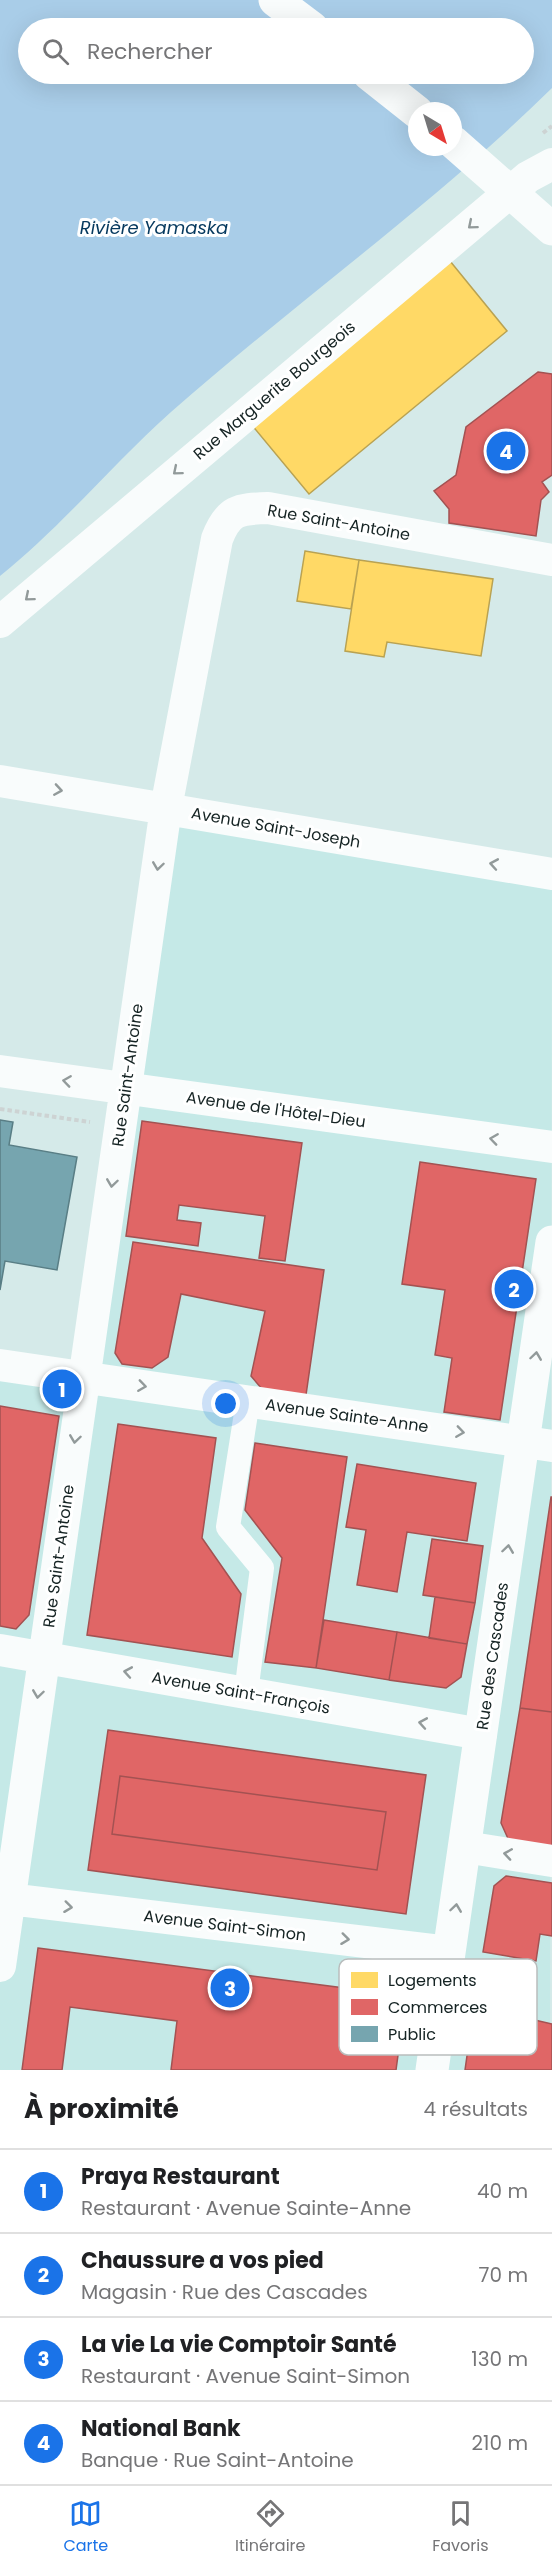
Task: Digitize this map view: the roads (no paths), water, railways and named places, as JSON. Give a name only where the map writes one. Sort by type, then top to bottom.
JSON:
[{"type":"street","points":[[275,0],[299,18]]},
{"type":"street","points":[[382,84],[408,105]]},
{"type":"street","points":[[462,150],[552,229]]},
{"type":"street","name":"Rue Marguerite Bourgeois","points":[[0,622],[528,177],[552,164]]},
{"type":"street","name":"Rue Saint-Antoine","points":[[0,1966],[5,1899],[44,1657],[166,808],[217,539],[223,522],[240,509],[268,508],[552,560]]},
{"type":"street","name":"Avenue Saint-Joseph","points":[[0,780],[552,874]]},
{"type":"street","name":"Avenue de l'Hôtel-Dieu","points":[[0,1071],[552,1147]]},
{"type":"street","name":"Rue des Cascades","points":[[448,1959],[481,1734],[538,1443],[552,1242]]},
{"type":"street","name":"Avenue Sainte-Anne","points":[[0,1365],[538,1443]]},
{"type":"street","points":[[246,1693],[262,1568],[228,1527],[248,1401]]},
{"type":"street","name":"Avenue Saint-François","points":[[0,1650],[481,1734]]},
{"type":"street","points":[[465,1847],[552,1861]]},
{"type":"street","name":"Avenue Saint-Simon","points":[[5,1899],[449,1952]]},
{"type":"street","name":"Rue des Cascades","points":[[432,2070],[434,2055]]},
{"type":"water","name":"Rivière Yamaska","points":[[0,0],[552,0],[552,88],[460,173],[171,412],[45,537],[0,576]]},
{"type":"place","name":"National Bank","points":[[506,451]]},
{"type":"place","name":"Chaussure a vos pied","points":[[514,1289]]},
{"type":"place","name":"Praya Restaurant","points":[[62,1389]]},
{"type":"place","name":"La vie La vie Comptoir Santé","points":[[230,1988]]}]
